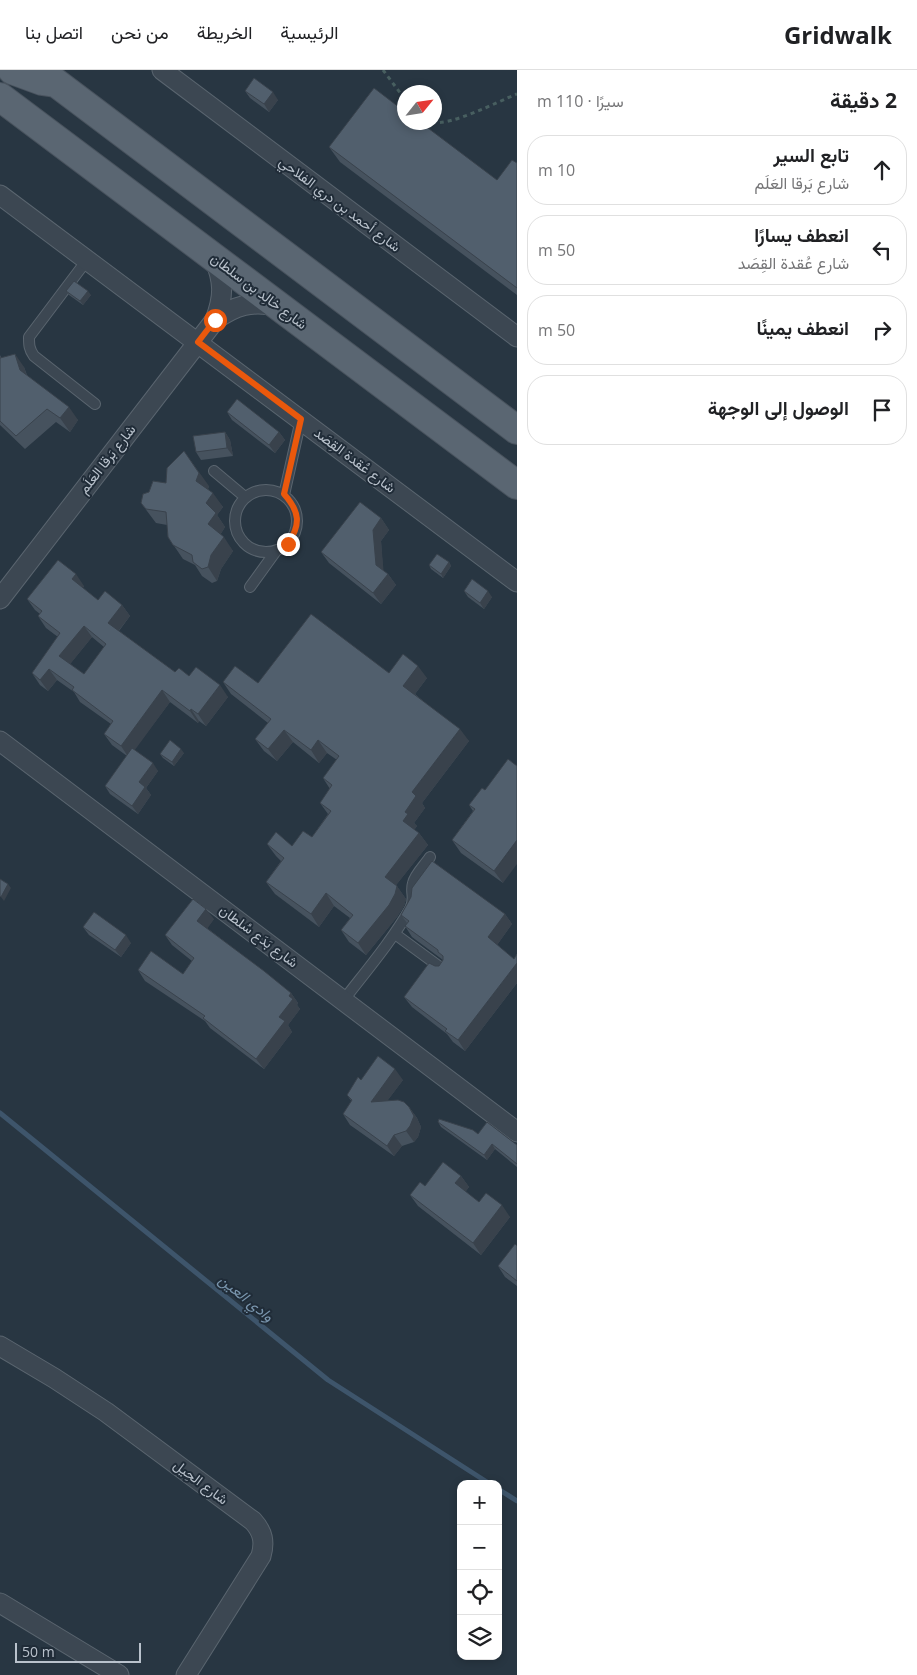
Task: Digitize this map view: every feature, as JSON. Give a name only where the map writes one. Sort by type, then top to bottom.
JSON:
[{"type":"main road","points":[[12,70],[42,81],[48,77],[517,430]]},
{"type":"main road","name":"شارع خالِد بن سلطان","points":[[0,97],[517,485]]},
{"type":"street","name":"شارع أحمد بن دري الفلاحي","points":[[162,70],[517,337]]},
{"type":"street","name":"شارع عُقدة القِصَد","points":[[0,195],[517,582]]},
{"type":"street","name":"شارع بَرقا العَلَم","points":[[214,258],[220,273],[222,289],[220,305],[215,320]]},
{"type":"street","name":"شارع بَرقا العَلَم","points":[[0,599],[215,320],[229,310],[245,305],[262,304],[279,307]]},
{"type":"street","name":"شارع بَدَع سُلطان","points":[[0,741],[517,1132]]},
{"type":"street","name":"شارع الحِيل","points":[[0,1346],[106,1412],[254,1521],[260,1528],[264,1547],[259,1560],[186,1675]]},
{"type":"street","points":[[0,1603],[120,1675]]},
{"type":"lane","points":[[87,260],[29,337],[29,344],[34,356],[96,404]]},
{"type":"lane","points":[[284,494],[301,419]]},
{"type":"lane","points":[[214,471],[245,497]]},
{"type":"lane","points":[[250,587],[276,551],[288,544],[296,532],[298,518],[294,505],[284,494],[271,489],[257,490],[245,497],[237,509],[235,523],[239,536],[249,547],[262,552],[276,551]]},
{"type":"lane","points":[[343,1000],[395,934],[414,900],[413,881],[430,858]]},
{"type":"lane","points":[[395,934],[444,970]]},
{"type":"path","points":[[383,70],[397,89]]},
{"type":"path","points":[[442,123],[449,122],[517,94]]},
{"type":"building","points":[[254,78],[273,92],[264,104],[245,91]]},
{"type":"building","points":[[374,88],[397,106],[397,130],[431,130],[497,180],[512,160],[517,163],[517,288],[329,147]]},
{"type":"building","points":[[74,281],[88,291],[80,301],[66,291]]},
{"type":"building","points":[[15,354],[20,370],[69,407],[60,418],[47,409],[16,436],[0,421],[0,358]]},
{"type":"building","points":[[237,399],[279,432],[269,445],[227,412]]},
{"type":"building","points":[[225,432],[227,448],[196,452],[193,436]]},
{"type":"building","points":[[184,451],[199,473],[196,481],[213,493],[206,503],[216,513],[208,524],[224,537],[211,555],[208,567],[202,569],[193,562],[192,555],[173,545],[168,537],[166,512],[146,509],[141,503],[143,494],[149,492],[153,481],[166,483],[167,468]]},
{"type":"building","points":[[360,502],[381,518],[373,530],[376,565],[388,574],[373,593],[321,552]]},
{"type":"building","points":[[437,554],[449,562],[441,574],[429,565]]},
{"type":"building","points":[[58,560],[76,574],[72,579],[98,600],[105,591],[122,605],[108,623],[175,672],[179,668],[189,676],[196,667],[220,685],[198,714],[191,709],[190,711],[162,690],[121,746],[104,734],[113,721],[72,690],[74,687],[49,669],[40,680],[32,673],[60,633],[38,616],[42,611],[27,599]],"holes":[[[84,626],[106,644],[84,674],[59,656]]]},
{"type":"building","points":[[472,579],[488,591],[480,603],[464,591]]},
{"type":"building","points":[[311,614],[389,673],[403,654],[418,666],[403,686],[460,729],[412,792],[416,796],[405,812],[408,814],[403,821],[419,833],[385,877],[397,886],[389,905],[358,943],[341,930],[353,915],[326,893],[311,914],[266,882],[284,858],[267,844],[276,832],[292,846],[303,831],[312,837],[331,811],[320,803],[332,785],[323,778],[339,756],[318,740],[311,750],[284,730],[268,749],[255,739],[271,719],[223,682],[235,666],[258,683]]},
{"type":"building","points":[[170,740],[181,749],[172,762],[160,754]]},
{"type":"building","points":[[132,748],[153,763],[139,782],[145,787],[132,806],[105,786]]},
{"type":"building","points":[[508,759],[517,766],[517,840],[494,871],[452,840],[475,809],[469,805],[482,788],[485,790]]},
{"type":"building","points":[[432,861],[505,914],[488,937],[514,959],[517,954],[517,963],[458,1040],[445,1031],[447,1029],[404,997],[429,963],[439,966],[443,960],[443,956],[438,950],[405,926],[409,921],[401,915],[411,897],[412,888]]},
{"type":"building","points":[[0,879],[8,884],[1,897],[0,896]]},
{"type":"building","points":[[193,899],[206,909],[197,921],[291,993],[289,996],[293,999],[279,1017],[285,1021],[256,1059],[203,1018],[205,1016],[138,970],[151,951],[183,974],[194,958],[165,935]]},
{"type":"building","points":[[94,912],[126,935],[115,950],[83,927]]},
{"type":"building","points":[[378,1056],[395,1069],[371,1102],[398,1100],[404,1102],[409,1107],[414,1116],[406,1131],[394,1135],[387,1146],[343,1114],[352,1100],[347,1095],[358,1077],[361,1080]]},
{"type":"building","points":[[439,1119],[473,1130],[478,1134],[487,1122],[517,1145],[517,1164],[492,1144],[484,1155],[438,1122]]},
{"type":"building","points":[[443,1162],[461,1176],[455,1183],[479,1202],[486,1193],[502,1205],[473,1243],[410,1195],[420,1182],[425,1186]]},
{"type":"building","points":[[515,1244],[517,1246],[517,1281],[498,1266]]},
{"type":"waterway","name":"وادي العين","points":[[0,1113],[328,1380],[484,1480]]},
{"type":"waterway","name":"وادي العين","points":[[502,1492],[517,1501]]},
{"type":"route","points":[[215,320],[198,342],[301,419],[284,494],[294,505],[298,518],[296,532],[288,544]]}]
